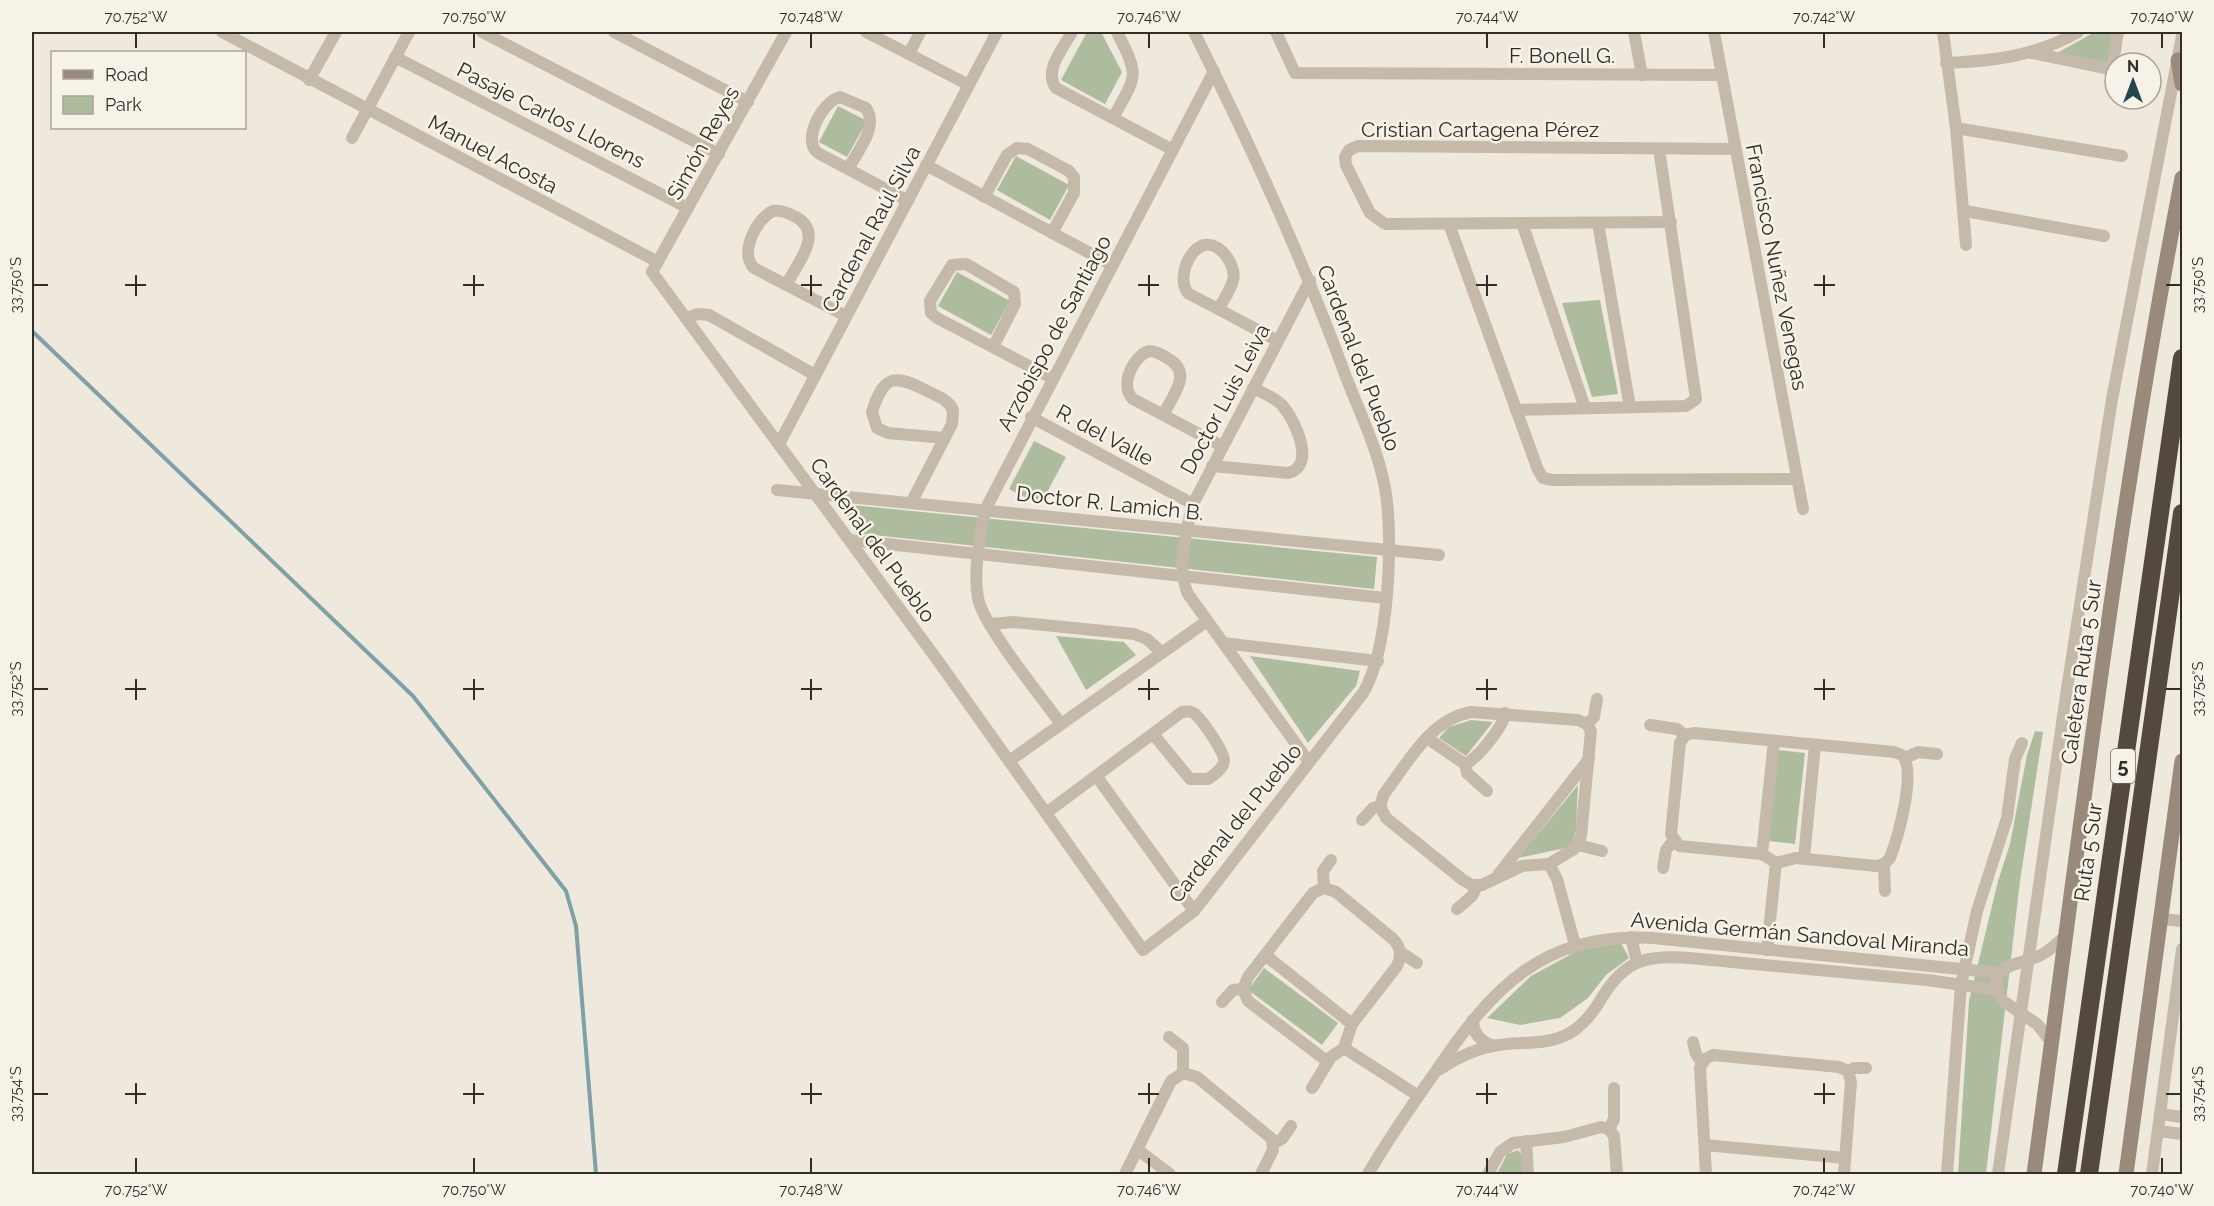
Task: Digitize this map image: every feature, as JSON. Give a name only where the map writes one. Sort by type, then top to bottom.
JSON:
[{"type":"highway","name":"Ruta 5 Sur","points":[[2066,1174],[2182,358]]},
{"type":"highway","name":"5","points":[[2090,1174],[2182,513]]},
{"type":"main road","points":[[2178,60],[2182,84]]},
{"type":"main road","name":"Caletera Ruta 5 Sur","points":[[2034,1174],[2107,636],[2146,376],[2182,178]]},
{"type":"main road","points":[[2126,1174],[2182,761]]},
{"type":"street","name":"Manuel Acosta","points":[[222,32],[655,267]]},
{"type":"street","points":[[309,80],[336,32]]},
{"type":"street","points":[[352,138],[409,32]]},
{"type":"street","points":[[482,32],[719,154]]},
{"type":"street","points":[[614,32],[748,102]]},
{"type":"street","name":"Simón Reyes","points":[[655,267],[786,32]]},
{"type":"street","points":[[866,32],[969,85]]},
{"type":"street","points":[[909,54],[920,32]]},
{"type":"street","name":"Cardenal Raúl Silva","points":[[779,444],[997,32]]},
{"type":"street","points":[[1072,32],[1051,72],[1053,84],[1059,90],[1173,150]]},
{"type":"street","points":[[1113,118],[1133,80],[1134,71],[1117,32]]},
{"type":"street","name":"Cardenal del Pueblo","points":[[655,267],[686,318],[850,540],[1143,950],[1194,911],[1363,693],[1378,662],[1385,598],[1388,517],[1382,474],[1310,280],[1194,32]]},
{"type":"street","name":"F. Bonell G.","points":[[1276,32],[1295,73],[1721,75]]},
{"type":"street","points":[[1634,32],[1642,75]]},
{"type":"street","name":"Francisco Nuñez Venegas","points":[[1714,32],[1803,509]]},
{"type":"street","points":[[1942,32],[1956,128],[1965,210],[1966,245]]},
{"type":"street","points":[[1946,63],[1990,61],[2032,53],[2078,32]]},
{"type":"street","points":[[2116,51],[2118,32]]},
{"type":"street","points":[[1998,1174],[2066,695],[2112,399],[2182,36]]},
{"type":"street","points":[[2032,53],[2103,68]]},
{"type":"street","name":"Pasaje Carlos Llorens","points":[[395,57],[688,208]]},
{"type":"street","name":"Arzobispo de Santiago","points":[[1061,724],[990,624],[978,598],[978,554],[985,510],[1031,417],[1214,71]]},
{"type":"street","points":[[848,169],[869,130],[871,121],[869,112],[863,106],[840,96],[828,103],[812,133],[810,141],[815,151],[848,169],[908,201]]},
{"type":"street","points":[[1956,128],[2122,156]]},
{"type":"street","name":"Cristian Cartagena Pérez","points":[[1671,222],[1390,224],[1376,219],[1346,165],[1346,153],[1358,146],[1734,149]]},
{"type":"street","points":[[984,196],[1007,155],[1017,148],[1028,149],[1069,171],[1074,177],[1076,189],[1052,233]]},
{"type":"street","points":[[1516,410],[1689,405],[1697,396],[1659,149]]},
{"type":"street","points":[[926,165],[1112,265]]},
{"type":"street","points":[[1965,210],[2104,236]]},
{"type":"street","points":[[786,285],[810,235],[803,221],[782,211],[773,211],[763,219],[747,249],[747,257],[754,268],[786,285],[846,316]]},
{"type":"street","points":[[1522,223],[1586,408]]},
{"type":"street","points":[[1598,223],[1630,407]]},
{"type":"street","points":[[1449,224],[1538,470],[1544,478],[1553,480],[1797,479]]},
{"type":"street","points":[[1219,309],[1233,281],[1233,271],[1221,250],[1214,245],[1204,245],[1193,254],[1183,273],[1182,285],[1189,294],[1278,341]]},
{"type":"street","points":[[993,347],[1015,304],[1014,292],[966,264],[952,265],[930,301],[931,313],[993,347],[1052,378]]},
{"type":"street","name":"Doctor Luis Leiva","points":[[1183,576],[1186,531],[1192,504],[1310,280]]},
{"type":"street","points":[[686,318],[698,314],[709,315],[815,375]]},
{"type":"street","points":[[1163,415],[1181,380],[1181,371],[1174,361],[1149,351],[1137,360],[1127,379],[1126,390],[1133,399],[1163,415],[1223,446]]},
{"type":"street","points":[[910,503],[945,438],[954,415],[948,402],[906,379],[894,379],[888,383],[872,412],[877,428],[888,433],[945,438]]},
{"type":"street","points":[[1212,466],[1288,474],[1302,463],[1302,449],[1288,413],[1278,401],[1253,388]]},
{"type":"street","name":"R. del Valle","points":[[1031,417],[1192,504]]},
{"type":"street","name":"Doctor R. Lamich B.","points":[[777,490],[1439,555]]},
{"type":"street","points":[[850,540],[1385,598]]},
{"type":"street","points":[[1183,576],[1188,594],[1309,762]]},
{"type":"street","points":[[1009,761],[1207,621]]},
{"type":"street","points":[[990,624],[1013,622],[1134,634],[1147,639],[1162,653]]},
{"type":"street","points":[[1223,644],[1378,662]]},
{"type":"street","points":[[1587,724],[1594,717],[1597,699]]},
{"type":"street","points":[[1047,813],[1182,712],[1194,713],[1221,751],[1223,764],[1208,779],[1190,778],[1153,734]]},
{"type":"street","points":[[1465,764],[1472,760],[1502,724],[1505,713]]},
{"type":"street","points":[[1516,862],[1549,864],[1578,845],[1581,836],[1589,759],[1591,731],[1587,724],[1578,720],[1505,713],[1462,714],[1445,721],[1427,738],[1384,794],[1380,806],[1386,818],[1463,880],[1477,886],[1487,884],[1516,862],[1589,759]]},
{"type":"street","points":[[1650,725],[1677,729],[1685,735]]},
{"type":"street","points":[[1694,733],[1774,741],[1894,752],[1905,758],[1908,770],[1902,813],[1890,858],[1884,864],[1876,866],[1804,858],[1776,863],[1762,854],[1683,847],[1673,841],[1671,834],[1680,743],[1685,735],[1694,733]]},
{"type":"street","points":[[1427,738],[1465,764],[1469,776],[1487,791]]},
{"type":"street","points":[[1762,854],[1774,741]]},
{"type":"street","points":[[1947,1174],[1961,985],[1986,877],[2007,818],[2015,759],[2022,742]]},
{"type":"street","points":[[1804,858],[1815,745]]},
{"type":"street","points":[[1905,758],[1918,752],[1937,754]]},
{"type":"street","points":[[1097,777],[1194,911]]},
{"type":"street","points":[[1572,781],[1580,782],[1586,788]]},
{"type":"street","points":[[1362,820],[1372,808],[1380,806]]},
{"type":"street","points":[[1663,868],[1666,850],[1673,841]]},
{"type":"street","points":[[1578,845],[1602,851]]},
{"type":"street","points":[[1324,888],[1323,871],[1331,860]]},
{"type":"street","points":[[1767,950],[1776,863]]},
{"type":"street","points":[[1549,864],[1557,879],[1575,945]]},
{"type":"street","points":[[1884,864],[1885,891]]},
{"type":"street","points":[[1457,909],[1472,896],[1477,886]]},
{"type":"street","points":[[1328,1062],[1248,1001],[1243,989],[1245,981],[1313,893],[1324,888],[1336,892],[1396,943],[1400,952],[1417,963]]},
{"type":"street","points":[[2161,919],[2182,921]]},
{"type":"street","points":[[2052,1043],[2037,1024],[2007,1005],[1998,990],[2000,973],[2012,963],[2028,960],[2049,951],[2067,934]]},
{"type":"street","points":[[1631,937],[1638,962]]},
{"type":"street","name":"Avenida Germán Sandoval Miranda","points":[[1368,1174],[1417,1095],[1473,1020],[1496,994],[1520,973],[1575,945],[1594,940],[1631,937],[2000,973]]},
{"type":"street","points":[[2152,1174],[2182,949]]},
{"type":"street","points":[[1312,1088],[1328,1062],[1344,1048],[1352,1024],[1397,966],[1400,952]]},
{"type":"street","points":[[1265,955],[1352,1024]]},
{"type":"street","name":"Avenida Germán Sandoval Miranda","points":[[1434,1073],[1462,1056],[1494,1046],[1544,1042],[1570,1033],[1584,1022],[1619,975],[1638,962],[1652,957],[1681,957],[1843,972],[1998,990]]},
{"type":"street","points":[[1843,972],[1845,958]]},
{"type":"street","points":[[1222,1002],[1233,990],[1243,989]]},
{"type":"street","points":[[1473,1020],[1477,1035],[1484,1042],[1494,1046]]},
{"type":"street","points":[[1169,1037],[1183,1048],[1183,1073]]},
{"type":"street","points":[[1693,1042],[1696,1054],[1702,1063]]},
{"type":"street","points":[[1344,1048],[1417,1095]]},
{"type":"street","points":[[1707,1174],[1700,1073],[1702,1063],[1709,1057],[1718,1055],[1839,1067],[1848,1071]]},
{"type":"street","points":[[1848,1071],[1854,1068],[1866,1068]]},
{"type":"street","points":[[1844,1174],[1851,1082],[1848,1071]]},
{"type":"street","points":[[1125,1174],[1171,1081],[1183,1073],[1197,1077],[1268,1134],[1274,1143],[1274,1150],[1261,1174]]},
{"type":"street","points":[[1609,1129],[1614,1119],[1614,1088]]},
{"type":"street","points":[[2160,1114],[2182,1117]]},
{"type":"street","points":[[1274,1143],[1282,1139],[1291,1126]]},
{"type":"street","points":[[1488,1174],[1504,1149],[1513,1143],[1564,1137],[1601,1127],[1609,1129],[1614,1136],[1617,1174]]},
{"type":"street","points":[[2158,1131],[2182,1134]]},
{"type":"street","points":[[1526,1141],[1528,1174]]},
{"type":"street","points":[[1705,1145],[1845,1158]]},
{"type":"street","points":[[1138,1150],[1170,1174]]},
{"type":"green space","points":[[1087,32],[1101,32],[1122,72],[1105,104],[1061,80]]},
{"type":"green space","points":[[2095,32],[2114,32],[2111,51],[2103,51],[2103,62],[2057,53]]},
{"type":"green space","points":[[838,106],[867,121],[847,157],[819,142]]},
{"type":"green space","points":[[1016,156],[1069,185],[1050,220],[997,190]]},
{"type":"green space","points":[[957,272],[1010,301],[991,335],[938,306]]},
{"type":"green space","points":[[1600,300],[1618,394],[1592,397],[1562,303]]},
{"type":"green space","points":[[1034,441],[1066,457],[1040,505],[1009,489]]},
{"type":"green space","points":[[842,504],[1377,557],[1374,589],[855,533]]},
{"type":"green space","points":[[1056,636],[1124,642],[1136,655],[1086,690]]},
{"type":"green space","points":[[1250,656],[1360,671],[1356,686],[1308,743]]},
{"type":"green space","points":[[1471,720],[1493,722],[1466,756],[1439,738],[1449,727]]},
{"type":"green space","points":[[2035,731],[2043,732],[2020,881],[1986,1174],[1958,1174],[1969,1001],[1998,881],[2010,844],[2027,755]]},
{"type":"green space","points":[[1778,750],[1805,753],[1795,844],[1768,841]]},
{"type":"green space","points":[[1578,785],[1576,830],[1570,847],[1518,858]]},
{"type":"green space","points":[[1621,943],[1629,958],[1606,975],[1588,998],[1560,1018],[1520,1025],[1487,1018],[1531,976],[1579,950]]},
{"type":"green space","points":[[1264,968],[1338,1023],[1322,1045],[1248,990]]},
{"type":"green space","points":[[1518,1150],[1522,1155],[1522,1174],[1497,1174],[1507,1154]]},
{"type":"waterway","points":[[32,331],[413,696],[566,891],[576,926],[596,1174]]}]
